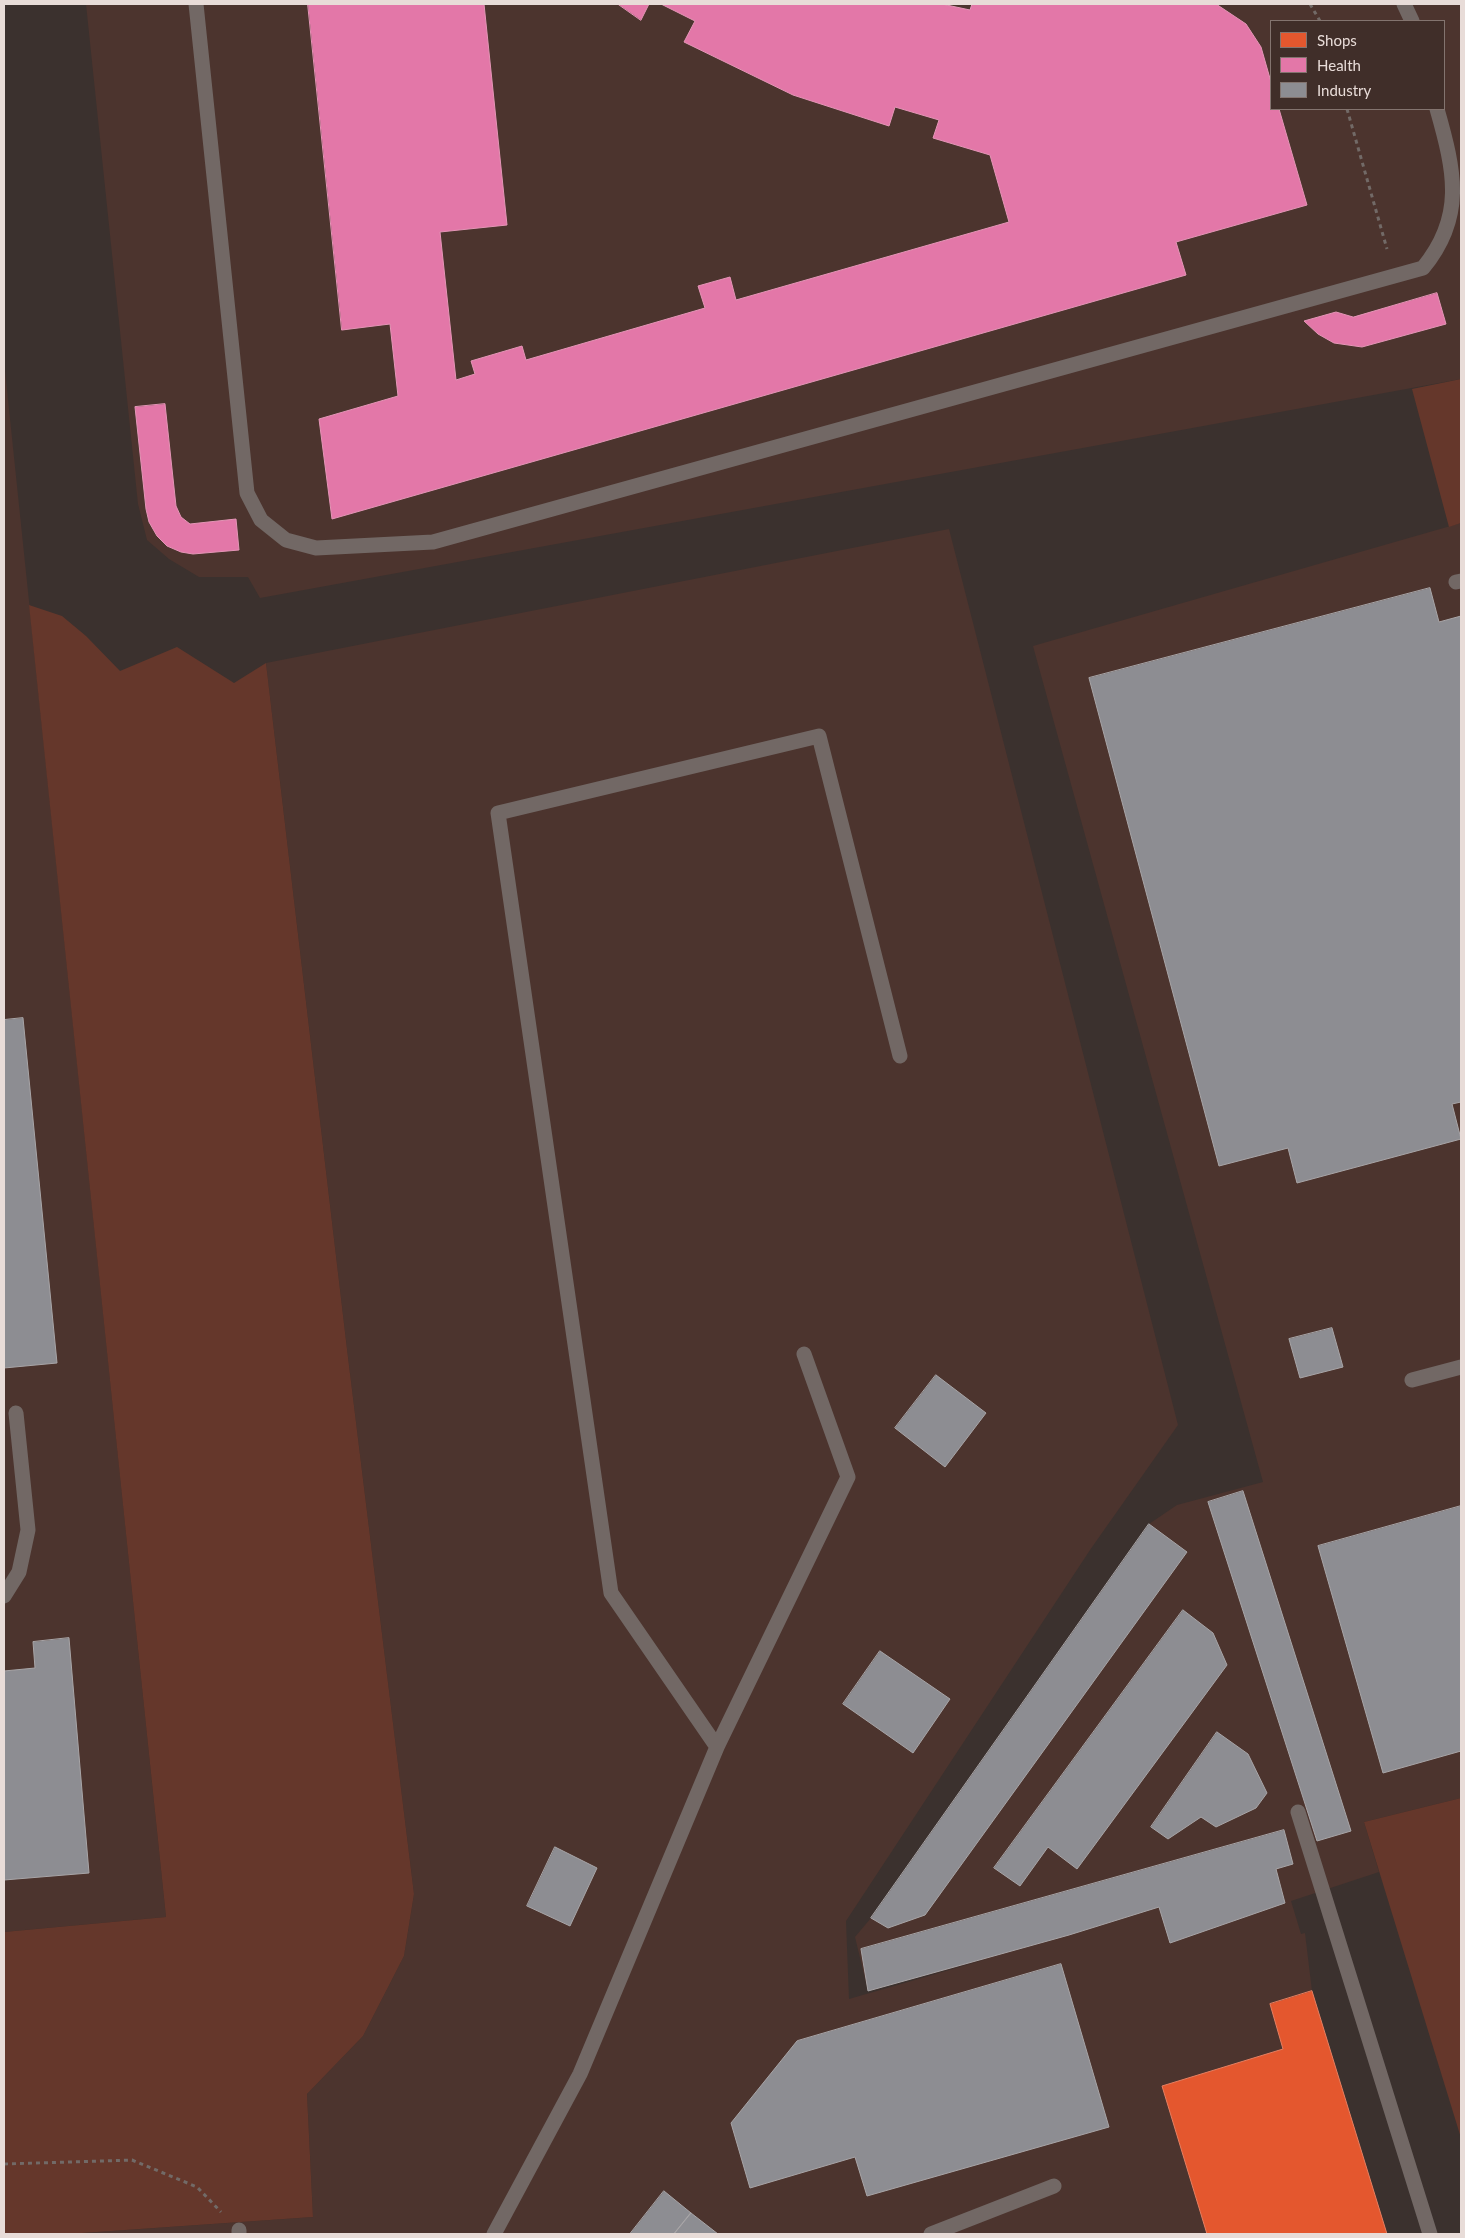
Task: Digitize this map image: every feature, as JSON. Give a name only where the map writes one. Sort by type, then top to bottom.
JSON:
[{"type":"lane","points":[[196,4],[248,493],[261,520],[286,540],[316,548],[433,542],[1423,268],[1438,255],[1454,231],[1460,205],[1459,184],[1437,110]]},
{"type":"lane","points":[[1404,4],[1412,20]]},
{"type":"lane","points":[[717,1747],[611,1593],[498,812],[820,736],[900,1056]]},
{"type":"lane","points":[[494,2234],[580,2074],[717,1747],[848,1478],[804,1354]]},
{"type":"lane","points":[[1412,1380],[1461,1366]]},
{"type":"lane","points":[[4,1596],[19,1572],[28,1530],[16,1413]]},
{"type":"lane","points":[[1298,1812],[1430,2234]]},
{"type":"lane","points":[[931,2234],[1054,2186]]},
{"type":"path","points":[[1310,4],[1319,20]]},
{"type":"path","points":[[1347,110],[1395,276]]},
{"type":"path","points":[[4,2164],[132,2160],[197,2188],[239,2232]]},
{"type":"shaded area","points":[[86,4],[1461,4],[1461,379],[260,598],[248,577],[199,577],[169,559],[147,540],[138,504]]},
{"type":"shaded area","points":[[4,361],[166,1917],[4,1932]]},
{"type":"shaded area","points":[[1461,379],[1461,523],[1449,527],[1412,389]]},
{"type":"shaded area","points":[[1461,523],[1461,1798],[1364,1822],[1379,1872],[1291,1901],[1301,1934],[1305,1933],[1312,1991],[1387,2234],[68,2234],[313,2217],[307,2094],[363,2036],[404,1956],[414,1894],[266,663],[949,529],[1178,1425],[1090,1550],[846,1921],[849,1999],[991,1958],[868,1991],[855,1937],[871,1918],[1149,1524],[1177,1505],[1263,1482],[1033,646]]},
{"type":"shaded area","points":[[29,605],[62,616],[86,636],[120,671],[177,647],[234,683],[266,663],[414,1894],[404,1956],[363,2036],[307,2094],[313,2217],[68,2234],[4,2234],[4,1932],[166,1917]]},
{"type":"shaded area","points":[[1461,1798],[1461,2138],[1364,1822]]},
{"type":"building: Shops","points":[[1312,1991],[1387,2234],[1207,2234],[1162,2086],[1283,2049],[1270,2004]]},
{"type":"building: Health","points":[[308,4],[484,4],[507,225],[440,232],[456,380],[475,374],[471,361],[522,346],[526,360],[705,308],[698,286],[730,277],[736,300],[1009,222],[990,155],[933,138],[939,120],[895,107],[889,126],[793,95],[684,42],[695,21],[661,4],[942,4],[970,10],[972,4],[1216,4],[1246,24],[1261,47],[1270,78],[1270,110],[1279,110],[1307,205],[1176,242],[1186,275],[332,519],[319,419],[398,396],[390,324],[342,330]]},
{"type":"building: Health","points":[[618,4],[649,4],[641,20]]},
{"type":"building: Health","points":[[1437,293],[1446,324],[1362,347],[1334,343],[1318,334],[1304,321],[1336,312],[1353,317]]},
{"type":"building: Health","points":[[165,404],[176,506],[181,517],[190,524],[236,519],[239,550],[193,554],[181,552],[167,546],[157,536],[149,522],[135,407]]},
{"type":"building: Industry","points":[[1430,588],[1439,622],[1461,616],[1461,1102],[1452,1104],[1461,1139],[1297,1183],[1288,1148],[1219,1166],[1089,678]]},
{"type":"building: Industry","points":[[23,1018],[57,1363],[4,1368],[4,1020]]},
{"type":"building: Industry","points":[[1332,1328],[1343,1367],[1300,1378],[1289,1339]]},
{"type":"building: Industry","points":[[936,1375],[986,1413],[945,1467],[895,1428]]},
{"type":"building: Industry","points":[[1243,1491],[1351,1831],[1317,1841],[1208,1502]]},
{"type":"building: Industry","points":[[1461,1506],[1461,1751],[1383,1773],[1318,1546]]},
{"type":"building: Industry","points":[[1149,1524],[1187,1552],[925,1915],[888,1928],[871,1918]]},
{"type":"building: Industry","points":[[1183,1610],[1213,1633],[1227,1665],[1077,1869],[1048,1847],[1020,1886],[994,1868]]},
{"type":"building: Industry","points":[[69,1638],[89,1873],[4,1880],[4,1671],[35,1668],[33,1642]]},
{"type":"building: Industry","points":[[880,1651],[950,1699],[913,1753],[843,1704]]},
{"type":"building: Industry","points":[[1217,1732],[1248,1754],[1267,1793],[1256,1808],[1216,1827],[1201,1817],[1168,1839],[1151,1827]]},
{"type":"building: Industry","points":[[1284,1830],[1293,1864],[1276,1869],[1285,1903],[1170,1943],[1159,1907],[1069,1935],[868,1991],[861,1949]]},
{"type":"building: Industry","points":[[555,1847],[597,1868],[570,1926],[527,1906]]},
{"type":"building: Industry","points":[[1061,1964],[1109,2127],[867,2196],[855,2157],[750,2188],[731,2123],[797,2041]]},
{"type":"building: Industry","points":[[664,2191],[691,2213],[674,2234],[630,2234]]},
{"type":"building: Industry","points":[[691,2213],[718,2234],[674,2234]]}]
